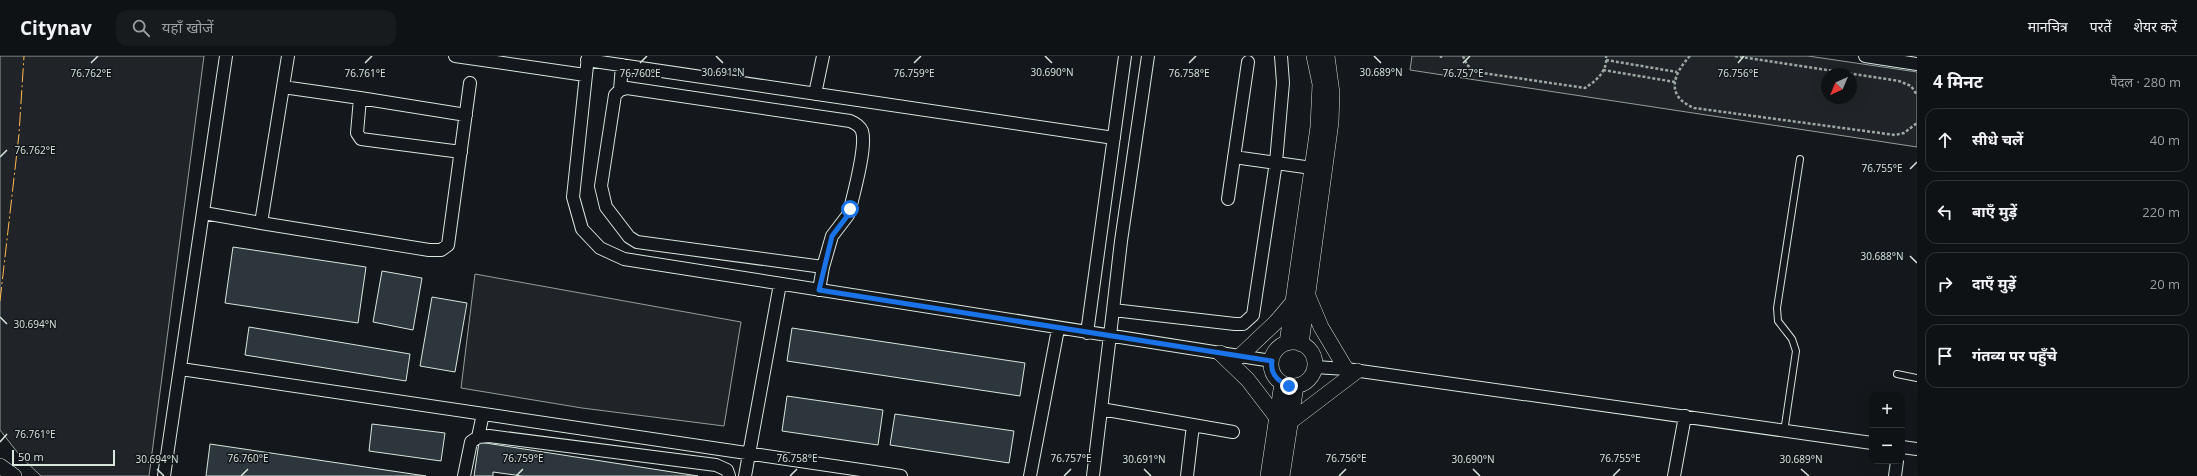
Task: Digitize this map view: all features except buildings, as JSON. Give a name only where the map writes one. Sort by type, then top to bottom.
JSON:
[{"type":"street","points":[[164,476],[181,370],[226,56]]},
{"type":"street","points":[[261,223],[288,56]]},
{"type":"street","points":[[455,56],[512,60],[585,75]]},
{"type":"street","points":[[815,94],[822,56]]},
{"type":"street","points":[[1087,333],[1125,56]]},
{"type":"street","points":[[1093,476],[1111,336],[1121,241],[1148,56]]},
{"type":"street","points":[[1113,310],[1235,324],[1243,324],[1253,315],[1276,162],[1283,83],[1281,56]]},
{"type":"street","points":[[1294,344],[1293,302],[1318,128],[1320,84],[1314,56]]},
{"type":"street","points":[[1294,344],[1308,296],[1331,122],[1332,93],[1327,56]]},
{"type":"street","points":[[1864,56],[1917,64]]},
{"type":"street","points":[[1114,138],[622,65],[588,58],[573,197],[582,228],[600,248],[624,259],[1058,329],[1272,361]]},
{"type":"street","points":[[1228,198],[1248,62]]},
{"type":"street","points":[[620,90],[622,65]]},
{"type":"street","points":[[204,213],[429,250],[441,250],[448,246],[451,234],[470,83]]},
{"type":"street","points":[[283,87],[466,115]]},
{"type":"street","points":[[819,290],[823,267],[832,236],[848,215],[850,209],[860,165],[863,137],[862,130],[857,124],[850,121],[627,88],[620,90],[615,95],[602,186],[606,207],[629,237],[637,242],[823,267]]},
{"type":"street","points":[[360,98],[358,133],[361,139],[461,152]]},
{"type":"street","points":[[1234,157],[1312,168]]},
{"type":"street","points":[[745,476],[780,284]]},
{"type":"street","points":[[1308,296],[1322,327],[1351,370]]},
{"type":"street","points":[[1240,356],[1276,322],[1293,302]]},
{"type":"street","points":[[1030,476],[1058,329]]},
{"type":"street","points":[[1294,344],[1312,353],[1315,367],[1309,380],[1289,385],[1273,372],[1272,361],[1275,351],[1294,344]]},
{"type":"street","points":[[1220,353],[1248,380],[1284,420]]},
{"type":"street","points":[[1315,367],[1351,370],[1684,416],[1784,432],[1869,443]]},
{"type":"street","points":[[181,370],[901,476]]},
{"type":"street","points":[[1268,476],[1284,420],[1351,370]]},
{"type":"street","points":[[1282,476],[1284,420],[1289,385]]},
{"type":"street","points":[[1101,409],[1233,432]]},
{"type":"street","points":[[478,437],[483,414]]},
{"type":"street","points":[[1674,476],[1684,416]]},
{"type":"street","points":[[1187,476],[1193,425]]},
{"type":"street","points":[[464,476],[471,442],[478,437],[489,436],[716,465],[727,470],[729,476]]},
{"type":"street","points":[[1905,447],[1917,449]]},
{"type":"street","points":[[716,465],[719,448]]},
{"type":"street","points":[[1895,476],[1897,464]]},
{"type":"street","points":[[0,466],[14,476]]},
{"type":"lane","points":[[1784,432],[1796,351],[1792,339],[1778,321],[1777,308],[1800,159]]},
{"type":"lane","points":[[1897,374],[1917,378]]},
{"type":"path","points":[[1463,56],[1467,65],[1476,72],[1585,88],[1595,82],[1603,70],[1606,56]]},
{"type":"path","points":[[1690,56],[1677,72],[1675,82],[1678,97],[1683,104],[1694,108],[1895,135],[1904,133],[1917,124]]},
{"type":"path","points":[[1735,56],[1899,81],[1911,86],[1917,95]]},
{"type":"path","points":[[1606,60],[1677,72]]},
{"type":"path","points":[[1603,70],[1675,82]]},
{"type":"shaded area","points":[[0,56],[204,56],[149,476],[41,476],[21,457],[0,430]]},
{"type":"shaded area","points":[[1412,56],[1808,56],[1917,72],[1917,147],[1410,70]]},
{"type":"shaded area","points":[[475,274],[741,322],[724,426],[582,408],[461,388]]},
{"type":"power","points":[[0,301],[19,134],[24,56]]},
{"type":"route","points":[[850,209],[842,225],[832,236],[823,267],[819,290],[1272,361],[1271,365],[1276,378],[1289,386]]}]
